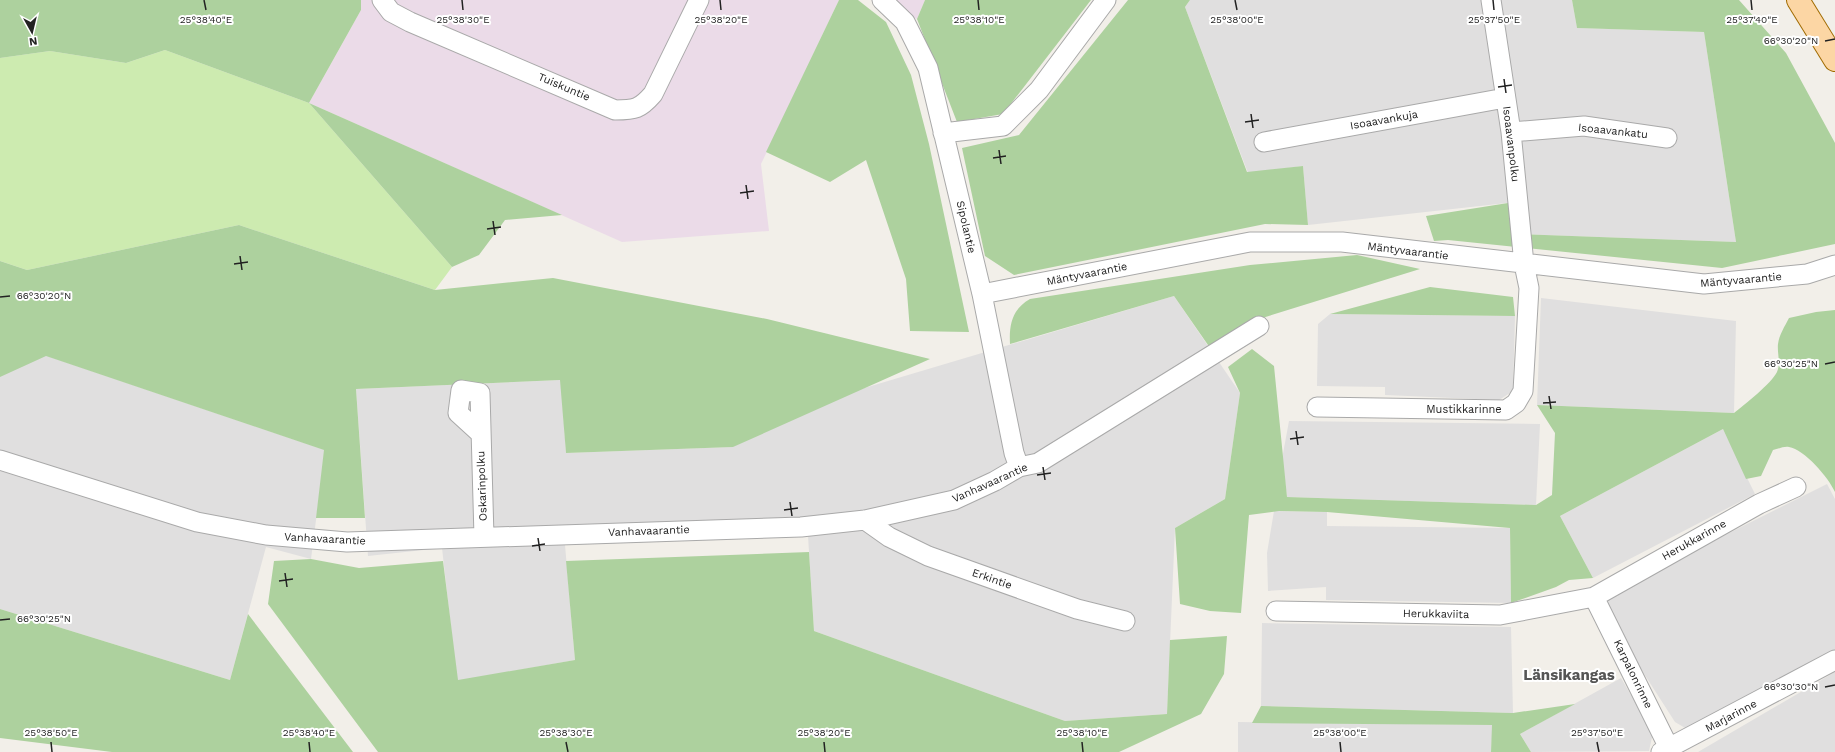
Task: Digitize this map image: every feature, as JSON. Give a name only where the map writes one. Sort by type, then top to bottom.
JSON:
[{"type":"main road","points":[[1798,0],[1835,60]]},
{"type":"street","name":"Tuiskuntie","points":[[382,0],[391,12],[410,22],[615,110],[631,110],[643,106],[653,94],[699,0]]},
{"type":"street","name":"Sipolantie","points":[[882,0],[905,22],[928,68],[982,294],[1014,453],[1019,467]]},
{"type":"street","points":[[943,133],[1003,126],[1039,90],[1106,0]]},
{"type":"street","name":"Isoaavanpolku","points":[[1491,0],[1511,132],[1524,264]]},
{"type":"street","name":"Isoaavankuja","points":[[1264,142],[1505,98]]},
{"type":"street","name":"Isoaavankatu","points":[[1511,132],[1584,126],[1667,138]]},
{"type":"street","name":"Mäntyvaarantie","points":[[982,294],[1250,242],[1342,242],[1704,284],[1807,274],[1835,265]]},
{"type":"street","name":"Mustikkarinne","points":[[1317,407],[1506,410],[1516,403],[1523,391],[1525,378],[1529,288],[1524,264]]},
{"type":"street","name":"Vanhavaarantie","points":[[0,460],[197,522],[266,535],[348,542],[801,527],[866,520],[954,500],[995,481],[1019,467],[1038,463],[1259,326]]},
{"type":"street","name":"Oskarinpolku","points":[[480,434],[484,537]]},
{"type":"street","name":"Herukkarinne","points":[[1594,596],[1752,508],[1796,487]]},
{"type":"street","name":"Erkintie","points":[[866,520],[889,537],[935,558],[1077,608],[1125,621]]},
{"type":"street","name":"Herukkaviita","points":[[1276,612],[1500,615],[1594,596]]},
{"type":"street","name":"Karpalonrinne","points":[[1594,596],[1667,750]]},
{"type":"street","name":"Marjarinne","points":[[1667,750],[1835,660]]},
{"type":"shaded area","points":[[361,0],[839,0],[761,164],[769,231],[622,242],[309,103],[361,10]]},
{"type":"shaded area","points":[[871,0],[925,0],[917,19]]},
{"type":"shaded area","points":[[1190,0],[1572,0],[1577,28],[1704,32],[1736,242],[1514,234],[1507,203],[1308,225],[1303,166],[1248,173],[1185,7]]},
{"type":"shaded area","points":[[1174,296],[1240,393],[1225,499],[1175,528],[1167,714],[1065,721],[814,631],[808,536],[565,545],[575,660],[457,681],[442,548],[368,556],[356,389],[561,380],[566,453],[732,447],[851,392]]},
{"type":"shaded area","points":[[1541,298],[1736,321],[1734,413],[1537,405]]},
{"type":"shaded area","points":[[1330,314],[1515,316],[1513,391],[1499,400],[1385,395],[1385,387],[1317,386],[1318,324]]},
{"type":"shaded area","points":[[9,343],[325,450],[311,559],[266,547],[230,680],[0,609],[0,368]]},
{"type":"shaded area","points":[[1289,421],[1540,424],[1536,505],[1287,497],[1282,459]]},
{"type":"shaded area","points":[[1723,429],[1755,494],[1593,578],[1560,516]]},
{"type":"shaded area","points":[[1827,484],[1835,499],[1835,651],[1692,732],[1675,722],[1605,613],[1607,594]]},
{"type":"shaded area","points":[[1274,511],[1327,512],[1327,526],[1510,528],[1511,603],[1326,600],[1326,587],[1268,591],[1267,553]]},
{"type":"shaded area","points":[[1262,623],[1511,627],[1513,713],[1261,706]]},
{"type":"shaded area","points":[[1835,672],[1835,752],[1698,752]]},
{"type":"shaded area","points":[[1621,678],[1653,733],[1649,751],[1531,752],[1520,734]]},
{"type":"shaded area","points":[[1238,722],[1493,725],[1491,752],[1238,752]]},
{"type":"green space","points":[[0,0],[361,0],[361,10],[309,103],[165,50],[126,63],[50,51],[0,58]]},
{"type":"green space","points":[[839,0],[858,0],[886,22],[911,75],[929,144],[969,332],[910,331],[906,279],[866,160],[830,182],[766,152]]},
{"type":"green space","points":[[925,0],[1091,0],[1003,114],[957,122],[917,19]]},
{"type":"green space","points":[[1128,0],[1190,0],[1185,7],[1247,172],[1303,166],[1308,225],[1265,224],[1014,275],[985,256],[962,148],[1019,135]]},
{"type":"green space","points":[[1572,0],[1739,0],[1786,53],[1835,143],[1835,244],[1722,268],[1448,240],[1434,241],[1426,216],[1508,203],[1514,234],[1736,242],[1704,32],[1577,28]]},
{"type":"green space","points":[[165,50],[309,103],[452,267],[435,290],[239,225],[27,270],[0,261],[0,58],[50,51],[126,63]]},
{"type":"green space","points":[[309,103],[562,215],[505,220],[479,255],[452,267]]},
{"type":"green space","points":[[239,225],[435,290],[553,278],[767,319],[930,359],[733,447],[566,453],[560,380],[356,389],[365,518],[316,518],[324,450],[46,356],[0,377],[0,261],[27,270]]},
{"type":"green space","points":[[1357,255],[1420,269],[1246,323],[1216,346],[1208,345],[1174,296],[1010,344],[1010,330],[1015,313],[1030,299],[1250,265]]},
{"type":"green space","points":[[1430,287],[1513,297],[1515,316],[1330,314]]},
{"type":"green space","points":[[1835,310],[1835,492],[1822,472],[1809,458],[1789,447],[1773,450],[1761,476],[1746,479],[1723,429],[1560,516],[1593,578],[1569,580],[1556,587],[1511,603],[1510,528],[1327,512],[1279,511],[1249,515],[1241,613],[1210,611],[1180,604],[1175,528],[1225,499],[1240,393],[1228,367],[1252,349],[1274,366],[1287,497],[1536,505],[1552,495],[1555,433],[1537,405],[1734,413],[1764,388],[1777,372],[1779,365],[1779,341],[1782,331],[1789,318],[1816,312]]},
{"type":"green space","points":[[809,552],[814,631],[1065,721],[1167,714],[1170,640],[1227,636],[1224,674],[1201,714],[1119,752],[378,752],[268,604],[274,561],[311,559],[359,568],[443,561],[458,680],[575,660],[566,561]]},
{"type":"green space","points":[[0,609],[230,680],[248,614],[353,752],[112,752],[0,738]]},
{"type":"green space","points":[[1575,704],[1520,734],[1531,752],[1491,752],[1492,725],[1252,723],[1261,706],[1513,713]]},
{"type":"district","name":"Länsikangas","points":[[1569,675]]}]
